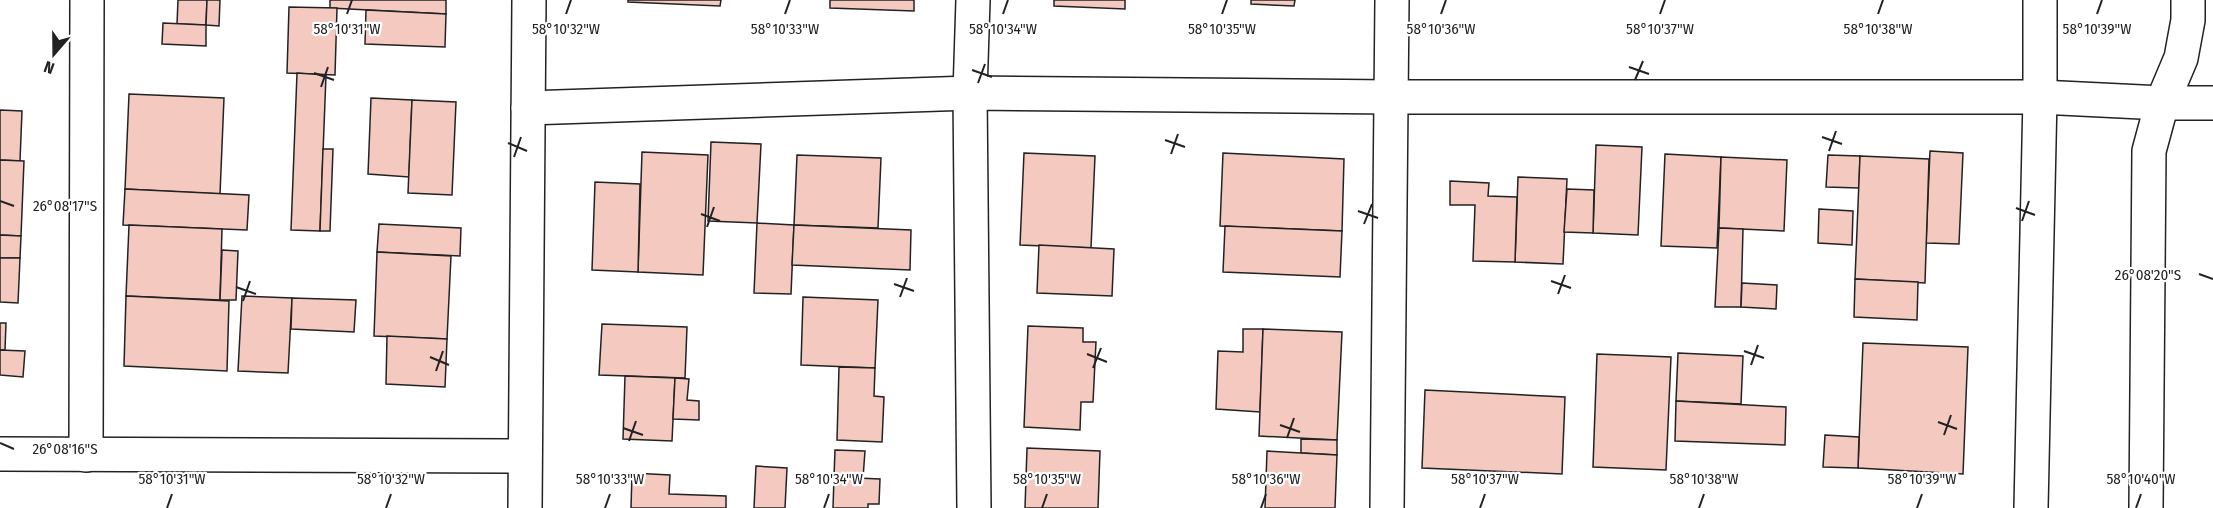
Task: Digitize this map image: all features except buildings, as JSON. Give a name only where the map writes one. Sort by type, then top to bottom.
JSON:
[{"type":"street","points":[[86,455],[87,0]]},
{"type":"street","points":[[525,508],[529,0]]},
{"type":"street","points":[[972,0],[970,93],[974,508]]},
{"type":"street","points":[[1387,508],[1392,0]]},
{"type":"street","points":[[2031,508],[2040,0]]},
{"type":"street","points":[[2145,508],[2149,151],[2162,103],[2181,58],[2188,20],[2188,0]]},
{"type":"street","points":[[528,108],[970,93],[1391,97],[2040,97],[2213,103]]},
{"type":"street","points":[[0,454],[525,456]]}]
